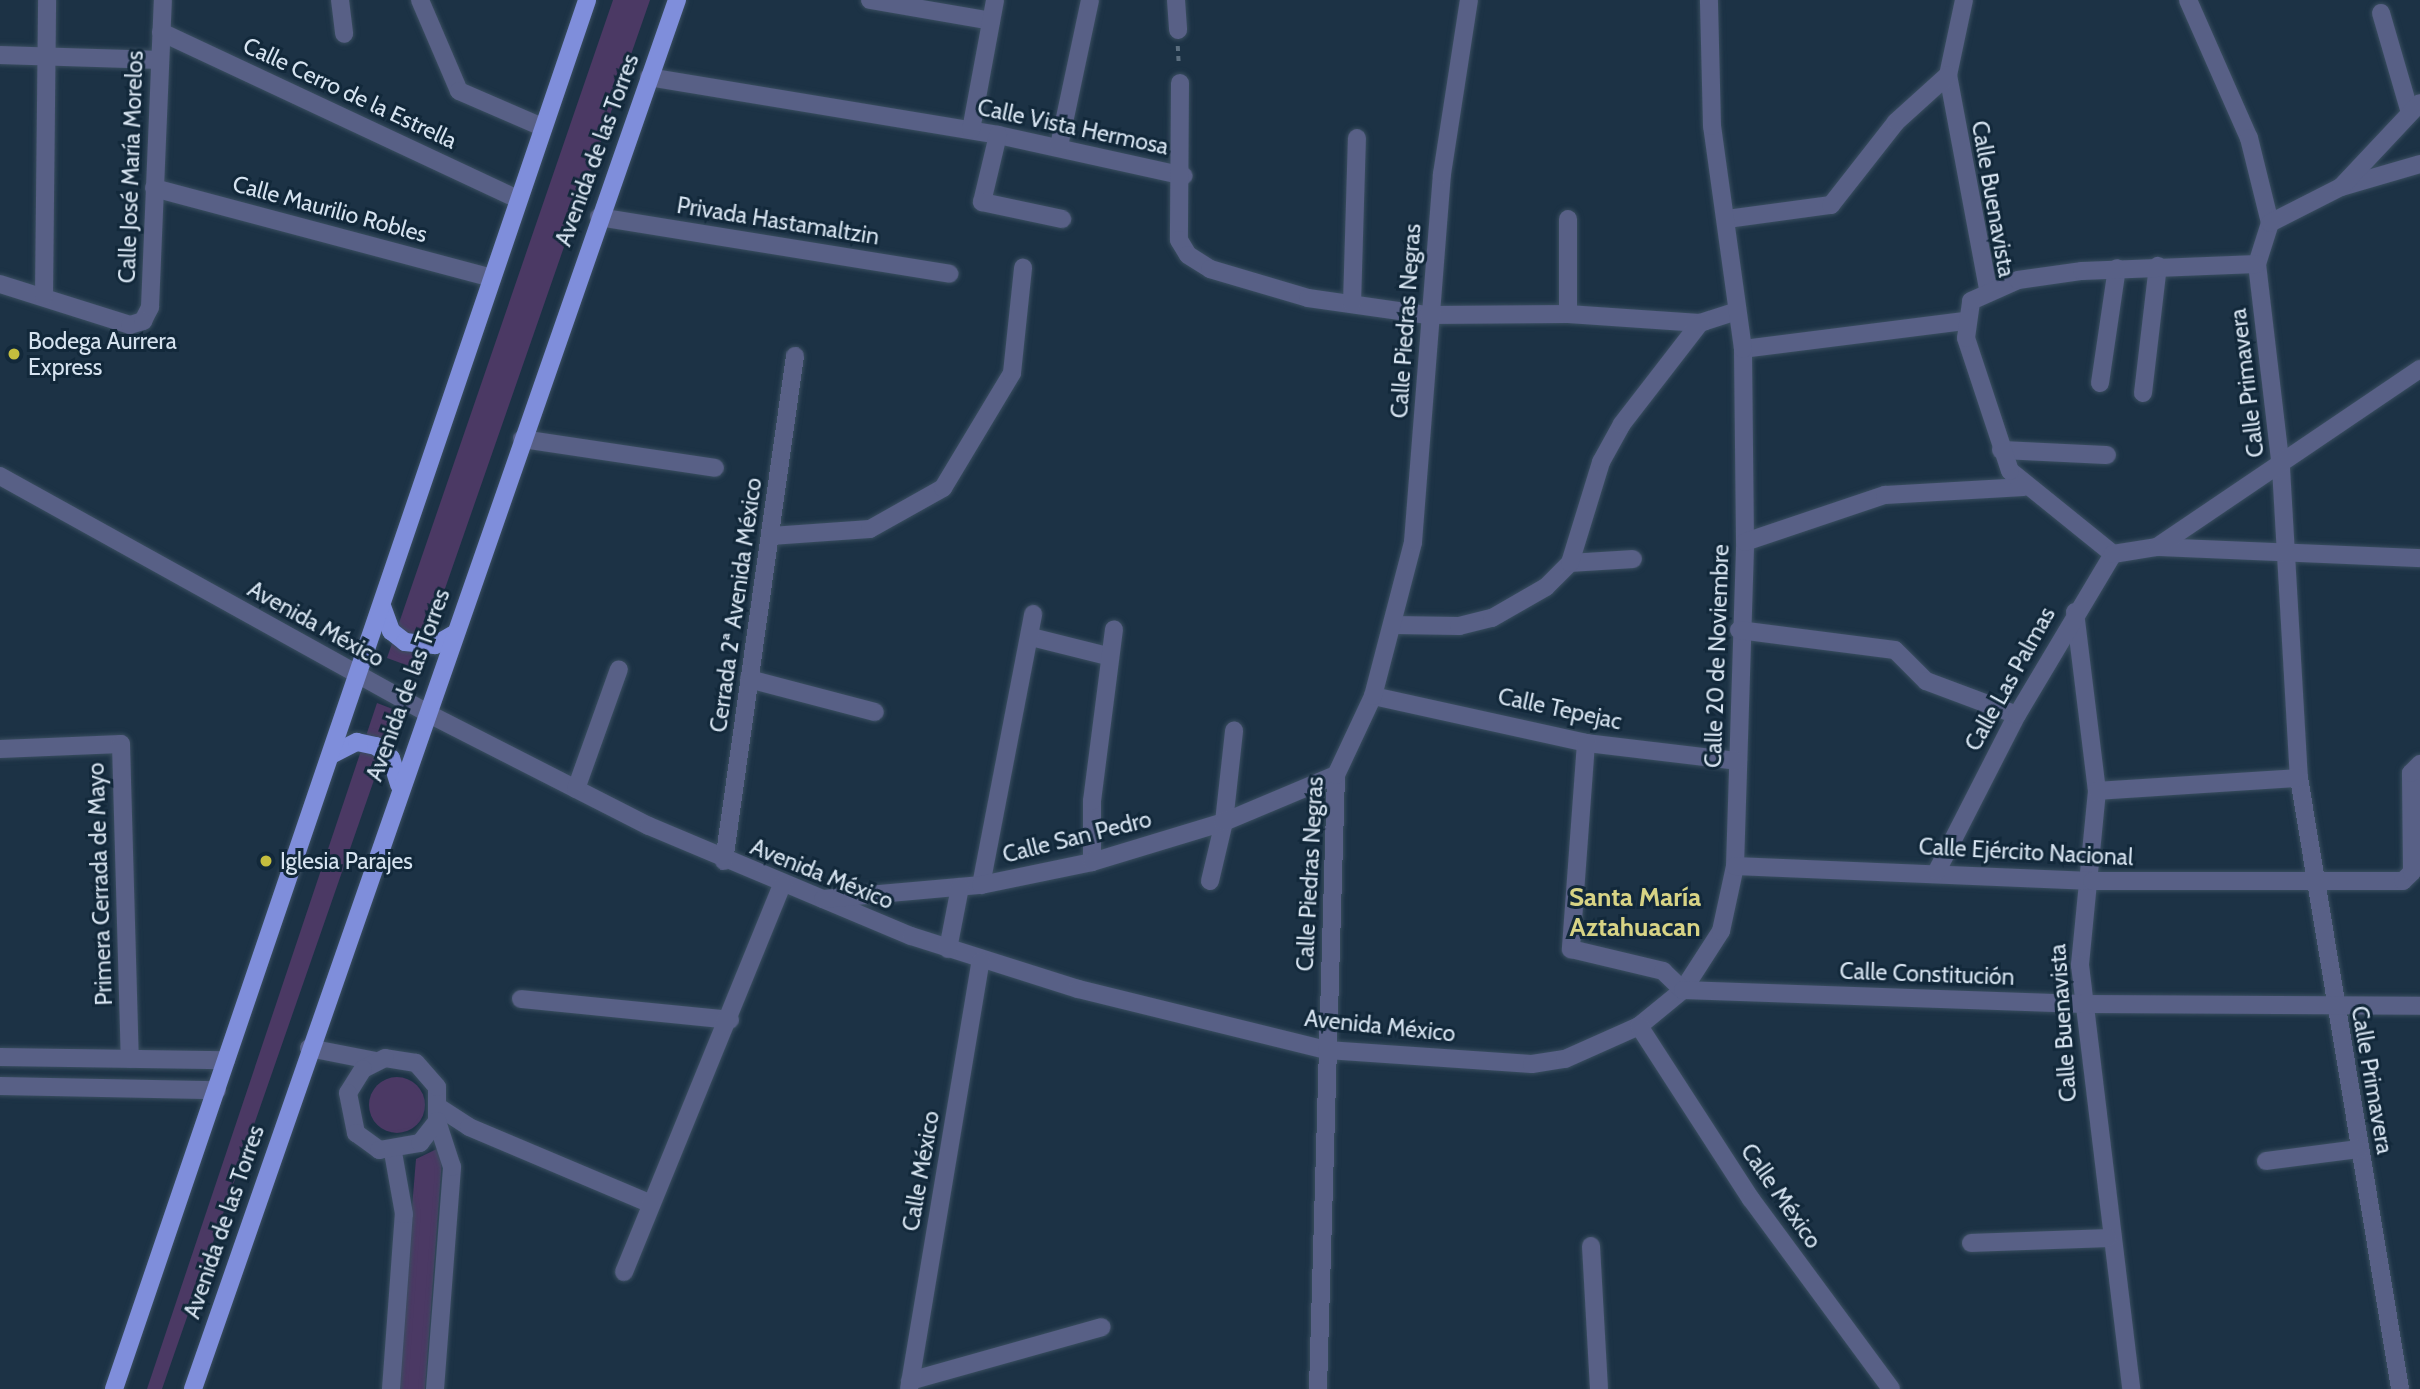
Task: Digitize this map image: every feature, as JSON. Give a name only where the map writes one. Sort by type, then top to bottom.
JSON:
[{"type":"main road","points":[[114,1389],[359,676],[517,199],[587,0]]},
{"type":"main road","name":"Avenida de las Torres","points":[[193,1389],[399,785],[677,0]]},
{"type":"main road","points":[[382,606],[386,623],[405,642],[435,645],[452,635]]},
{"type":"main road","points":[[331,755],[357,743],[376,746],[391,758],[399,785]]},
{"type":"street","points":[[0,284],[44,296],[47,0]]},
{"type":"street","name":"Calle José María Morelos","points":[[44,296],[130,325],[143,321],[150,307],[163,0]]},
{"type":"street","points":[[340,0],[344,34]]},
{"type":"street","points":[[420,0],[459,91],[542,127]]},
{"type":"street","points":[[870,0],[991,21]]},
{"type":"street","points":[[971,130],[995,0]]},
{"type":"street","points":[[1059,146],[1090,0]]},
{"type":"street","points":[[1176,0],[1178,30]]},
{"type":"street","name":"Calle Piedras Negras","points":[[1318,1389],[1336,775],[1373,696],[1394,625],[1413,542],[1428,316],[1469,0]]},
{"type":"street","name":"Calle 20 de Noviembre","points":[[1683,990],[1721,931],[1735,866],[1739,630],[1745,542],[1743,349],[1712,126],[1709,0]]},
{"type":"street","name":"Calle Buenavista","points":[[1964,0],[1948,75],[1988,289],[1971,301],[1965,321]]},
{"type":"street","points":[[2188,0],[2249,138],[2270,223],[2341,187],[2420,164]]},
{"type":"street","points":[[2341,187],[2415,108],[2381,13]]},
{"type":"street","name":"Calle Cerro de la Estrella","points":[[161,32],[517,199]]},
{"type":"street","points":[[0,55],[160,60]]},
{"type":"street","points":[[1727,219],[1832,205],[1896,122],[1948,75]]},
{"type":"street","name":"Calle Vista Hermosa","points":[[649,77],[1059,146],[1184,176],[1177,213],[1188,255],[1210,269],[1352,304],[1428,316],[1568,314],[1700,323],[1737,311]]},
{"type":"street","points":[[1180,83],[1184,176]]},
{"type":"street","points":[[998,135],[982,202],[1062,219]]},
{"type":"street","points":[[1352,304],[1356,138]]},
{"type":"street","name":"Calle Maurilio Robles","points":[[154,188],[492,278]]},
{"type":"street","name":"Privada Hastamaltzin","points":[[599,216],[949,274]]},
{"type":"street","points":[[1568,219],[1568,314]]},
{"type":"street","name":"Calle Primavera","points":[[2270,223],[2257,264],[2281,468],[2299,778],[2395,1388]]},
{"type":"street","points":[[1988,289],[2117,268],[2257,264]]},
{"type":"street","points":[[2143,393],[2158,267]]},
{"type":"street","points":[[771,536],[870,529],[943,488],[1012,373],[1023,268]]},
{"type":"street","points":[[2100,383],[2117,268]]},
{"type":"street","points":[[1743,349],[1965,321],[2001,450],[2024,487],[2113,554],[2157,547],[2288,557],[2420,558]]},
{"type":"street","points":[[1394,625],[1493,618],[1520,606],[1570,563],[1601,463],[1622,424],[1700,323]]},
{"type":"street","name":"Cerrada 2ª Avenida México","points":[[724,861],[795,356]]},
{"type":"street","points":[[2157,547],[2281,468],[2420,369]]},
{"type":"street","points":[[522,439],[715,468]]},
{"type":"street","points":[[2001,450],[2107,455]]},
{"type":"street","name":"Avenida México","points":[[0,476],[425,712],[576,789],[724,861],[981,961],[1327,1050],[1532,1064],[1599,1049],[1639,1026],[1683,990]]},
{"type":"street","points":[[1745,542],[1885,495],[2024,487]]},
{"type":"street","name":"Calle Las Palmas","points":[[1937,871],[2017,715],[2075,612],[2113,554]]},
{"type":"street","points":[[1570,563],[1633,559]]},
{"type":"street","name":"Calle Buenavista","points":[[2075,612],[2097,791],[2092,881],[2081,922],[2083,1004],[2108,1238],[2131,1389]]},
{"type":"street","points":[[981,885],[1031,638],[1033,614]]},
{"type":"street","points":[[1092,862],[1107,656],[1114,629]]},
{"type":"street","points":[[1739,630],[1895,650],[1926,681],[2017,715]]},
{"type":"street","points":[[1031,638],[1107,656]]},
{"type":"street","points":[[576,789],[619,668]]},
{"type":"street","points":[[749,679],[876,712]]},
{"type":"street","name":"Calle Tepejac","points":[[1373,696],[1586,743],[1738,761]]},
{"type":"street","points":[[1210,881],[1224,822],[1234,731]]},
{"type":"street","points":[[1586,743],[1571,949],[1663,971],[1683,990]]},
{"type":"street","name":"Primera Cerrada de Mayo","points":[[0,749],[121,744],[130,1059]]},
{"type":"street","name":"Calle Ejército Nacional","points":[[1735,866],[1937,871],[2092,881],[2314,885],[2403,881],[2412,872],[2411,773],[2420,764]]},
{"type":"street","name":"Calle San Pedro","points":[[819,899],[981,885],[1092,862],[1224,822],[1336,775]]},
{"type":"street","points":[[2097,791],[2299,778]]},
{"type":"street","points":[[624,1272],[649,1203],[730,1020],[782,884]]},
{"type":"street","points":[[948,949],[960,887]]},
{"type":"street","name":"Calle México","points":[[909,1385],[981,961]]},
{"type":"street","name":"Calle Constitución","points":[[1683,990],[2083,1004],[2420,1006]]},
{"type":"street","points":[[521,999],[730,1020]]},
{"type":"street","name":"Calle México","points":[[1639,1026],[1751,1199],[1891,1389]]},
{"type":"street","points":[[309,1048],[375,1061],[395,1057],[424,1069],[452,1167],[435,1389]]},
{"type":"street","points":[[0,1057],[226,1060]]},
{"type":"street","points":[[375,1061],[353,1080],[346,1107],[356,1133],[393,1152],[420,1143],[439,1114]]},
{"type":"street","points":[[0,1086],[217,1090]]},
{"type":"street","points":[[439,1114],[649,1203]]},
{"type":"street","points":[[2266,1161],[2359,1149]]},
{"type":"street","points":[[391,1389],[404,1214],[393,1152]]},
{"type":"street","points":[[1971,1243],[2108,1238]]},
{"type":"street","points":[[1591,1246],[1599,1389]]},
{"type":"street","points":[[909,1385],[1102,1326]]},
{"type":"path","points":[[1178,30],[1180,83]]},
{"type":"shaded area","points":[[613,0],[650,0],[417,669],[387,658]]},
{"type":"shaded area","points":[[377,703],[398,711],[162,1389],[147,1389]]},
{"type":"shaded area","points":[[391,1077],[403,1077],[413,1081],[421,1089],[425,1105],[421,1121],[413,1129],[403,1133],[391,1133],[381,1129],[373,1121],[369,1111],[369,1099],[373,1089],[381,1081]]},
{"type":"shaded area","points":[[443,1146],[425,1389],[397,1389],[416,1159]]},
{"type":"place","name":"Bodega Aurrera Express","points":[[14,354]]},
{"type":"place","name":"Iglesia Parajes","points":[[266,861]]},
{"type":"district","name":"Santa María Aztahuacan","points":[[1635,913]]}]
